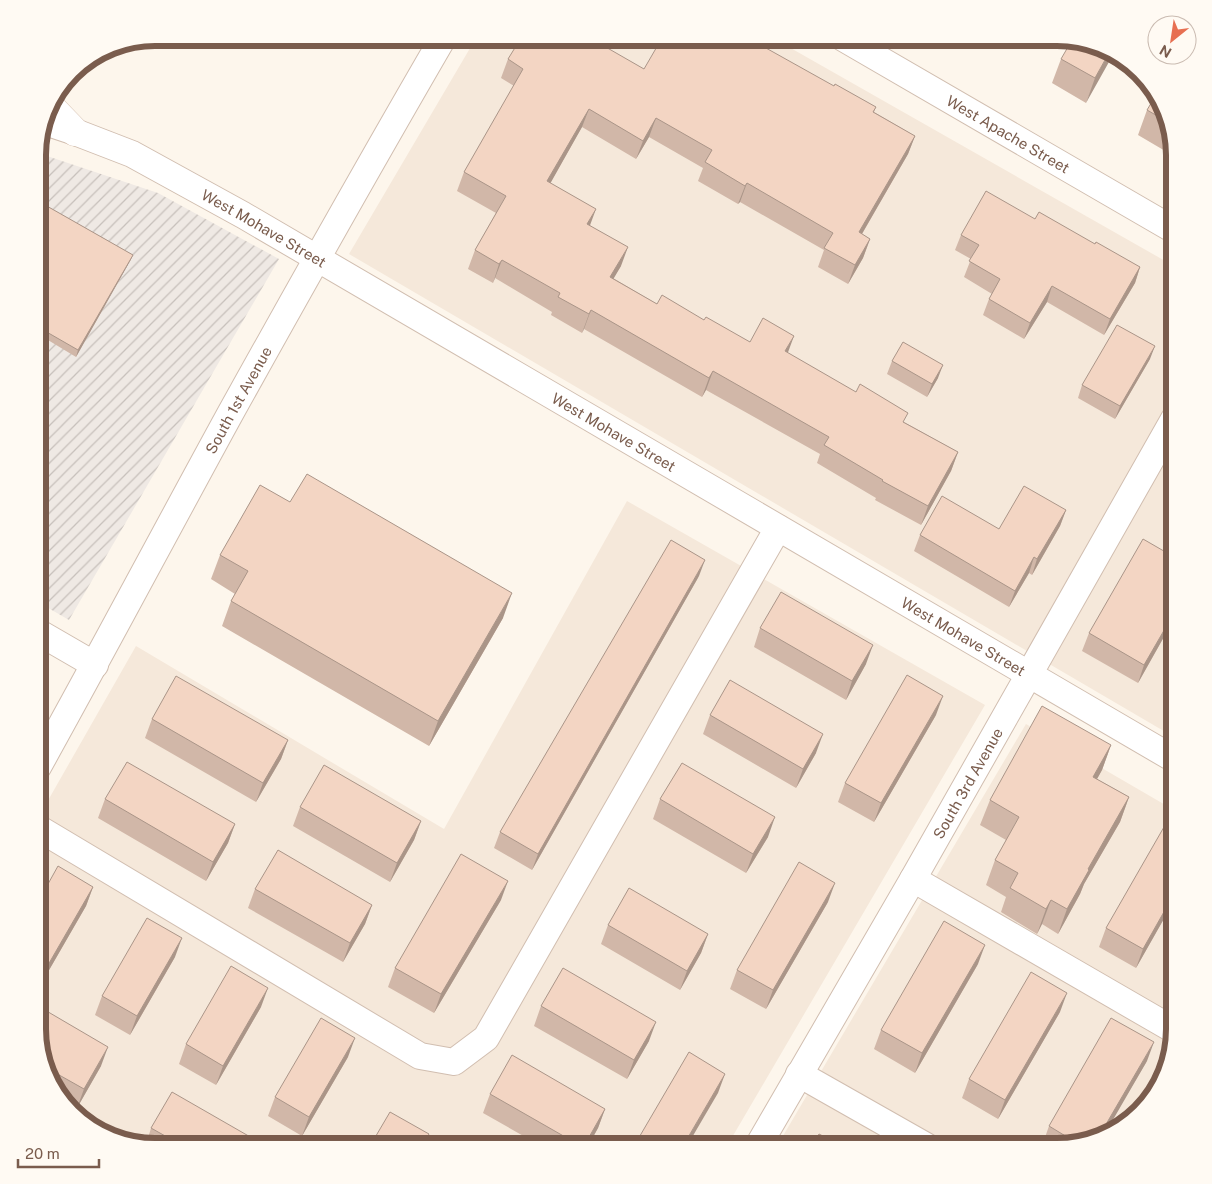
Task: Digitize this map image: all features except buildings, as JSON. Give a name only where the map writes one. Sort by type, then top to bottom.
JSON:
[{"type":"main road","points":[[56,112],[75,132]]},
{"type":"street","name":"South 1st Avenue","points":[[46,753],[317,258],[438,46]]},
{"type":"street","name":"West Apache Street","points":[[857,46],[1166,225]]},
{"type":"street","name":"West Mohave Street","points":[[51,124],[132,154],[243,215],[1166,754]]},
{"type":"street","name":"South 3rd Avenue","points":[[763,1138],[914,879],[1166,433]]},
{"type":"street","points":[[46,833],[420,1056],[454,1062],[486,1038],[778,528]]},
{"type":"street","points":[[46,637],[95,665]]},
{"type":"street","points":[[914,879],[1166,1025]]},
{"type":"street","points":[[799,1074],[912,1138]]},
{"type":"shaded area","points":[[471,46],[787,46],[1166,261],[1166,732],[349,254]]},
{"type":"shaded area","points":[[46,156],[158,193],[279,259],[69,620],[46,607]]},
{"type":"shaded area","points":[[627,501],[985,705],[732,1138],[148,1138],[120,1132],[107,1126],[89,1115],[73,1101],[61,1083],[52,1064],[46,1036],[46,804],[136,646],[444,829]]},
{"type":"shaded area","points":[[1026,724],[1166,805],[1165,1043],[1160,1064],[1151,1083],[1129,1111],[1111,1123],[1092,1132],[1064,1138],[782,1138]]}]
